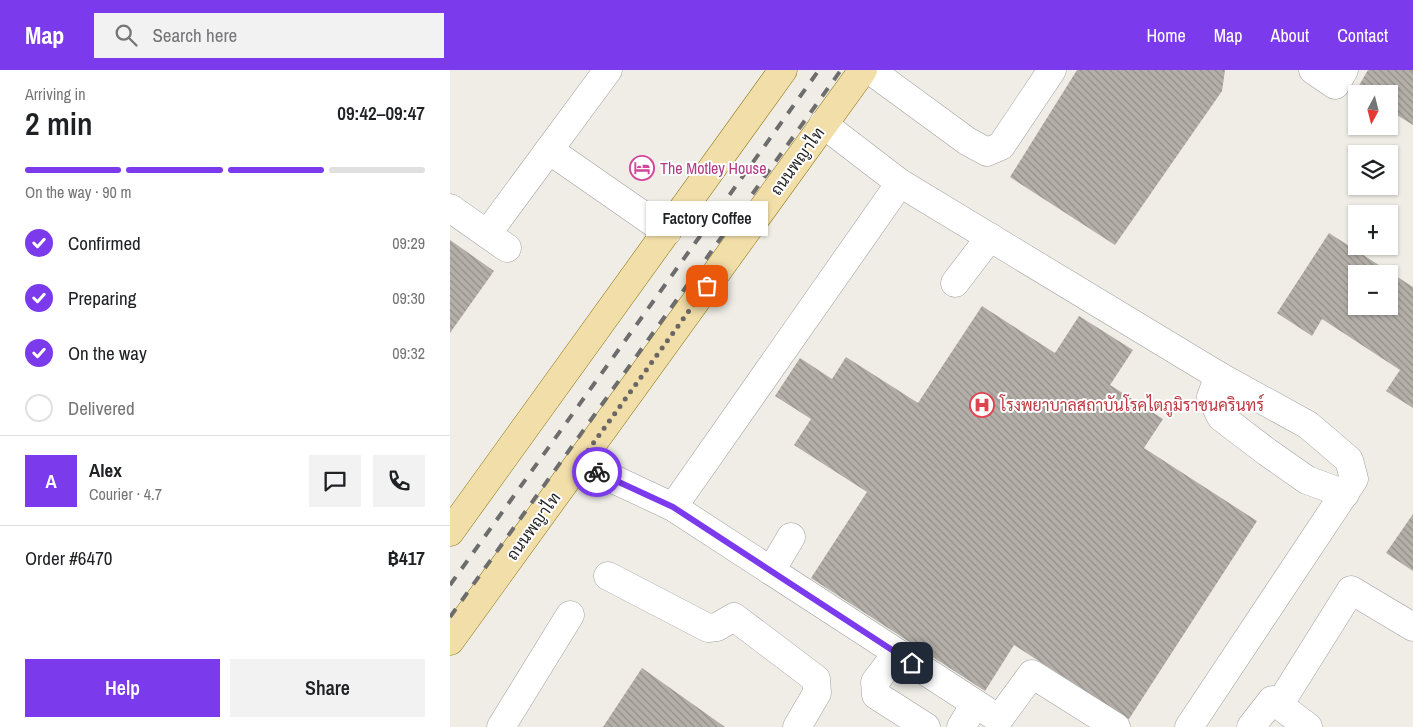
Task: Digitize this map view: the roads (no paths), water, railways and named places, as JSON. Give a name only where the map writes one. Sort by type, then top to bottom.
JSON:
[{"type":"main road","points":[[450,532],[784,70]]},
{"type":"main road","name":"ถนนพญาไท","points":[[450,641],[862,70]]},
{"type":"lane","points":[[450,208],[497,241],[549,150],[608,70]]},
{"type":"lane","points":[[870,70],[967,141],[986,152],[1001,146],[1052,70]]},
{"type":"lane","points":[[1313,70],[1335,85],[1344,70]]},
{"type":"lane","points":[[823,124],[900,183],[1219,376],[1308,425],[1349,460],[1354,479],[1189,727]]},
{"type":"lane","points":[[549,150],[667,232]]},
{"type":"lane","points":[[673,507],[900,183]]},
{"type":"lane","points":[[955,284],[990,237]]},
{"type":"lane","points":[[1219,376],[1211,398],[1221,417],[1307,480],[1344,494]]},
{"type":"lane","points":[[579,463],[673,507],[999,719],[1032,674],[1116,727]]},
{"type":"lane","points":[[772,571],[791,537]]},
{"type":"lane","points":[[608,576],[708,628],[717,627],[734,617],[816,679],[817,693],[797,727]]},
{"type":"lane","points":[[1279,706],[1351,590],[1413,627]]},
{"type":"lane","points":[[501,727],[570,615]]},
{"type":"lane","points":[[897,653],[875,682],[876,695],[926,727]]},
{"type":"lane","points":[[1251,727],[1272,700],[1308,727]]},
{"type":"lane","points":[[961,727],[975,704]]},
{"type":"railway","points":[[450,585],[819,70]]},
{"type":"railway","points":[[450,617],[841,70]]},
{"type":"place","name":"The Motley House","points":[[642,168]]},
{"type":"place","name":"Factory Coffee","points":[[707,286]]},
{"type":"place","name":"โรงพยาบาลสถาบันโรคไตภูมิราชนครินทร์","points":[[982,405]]}]
